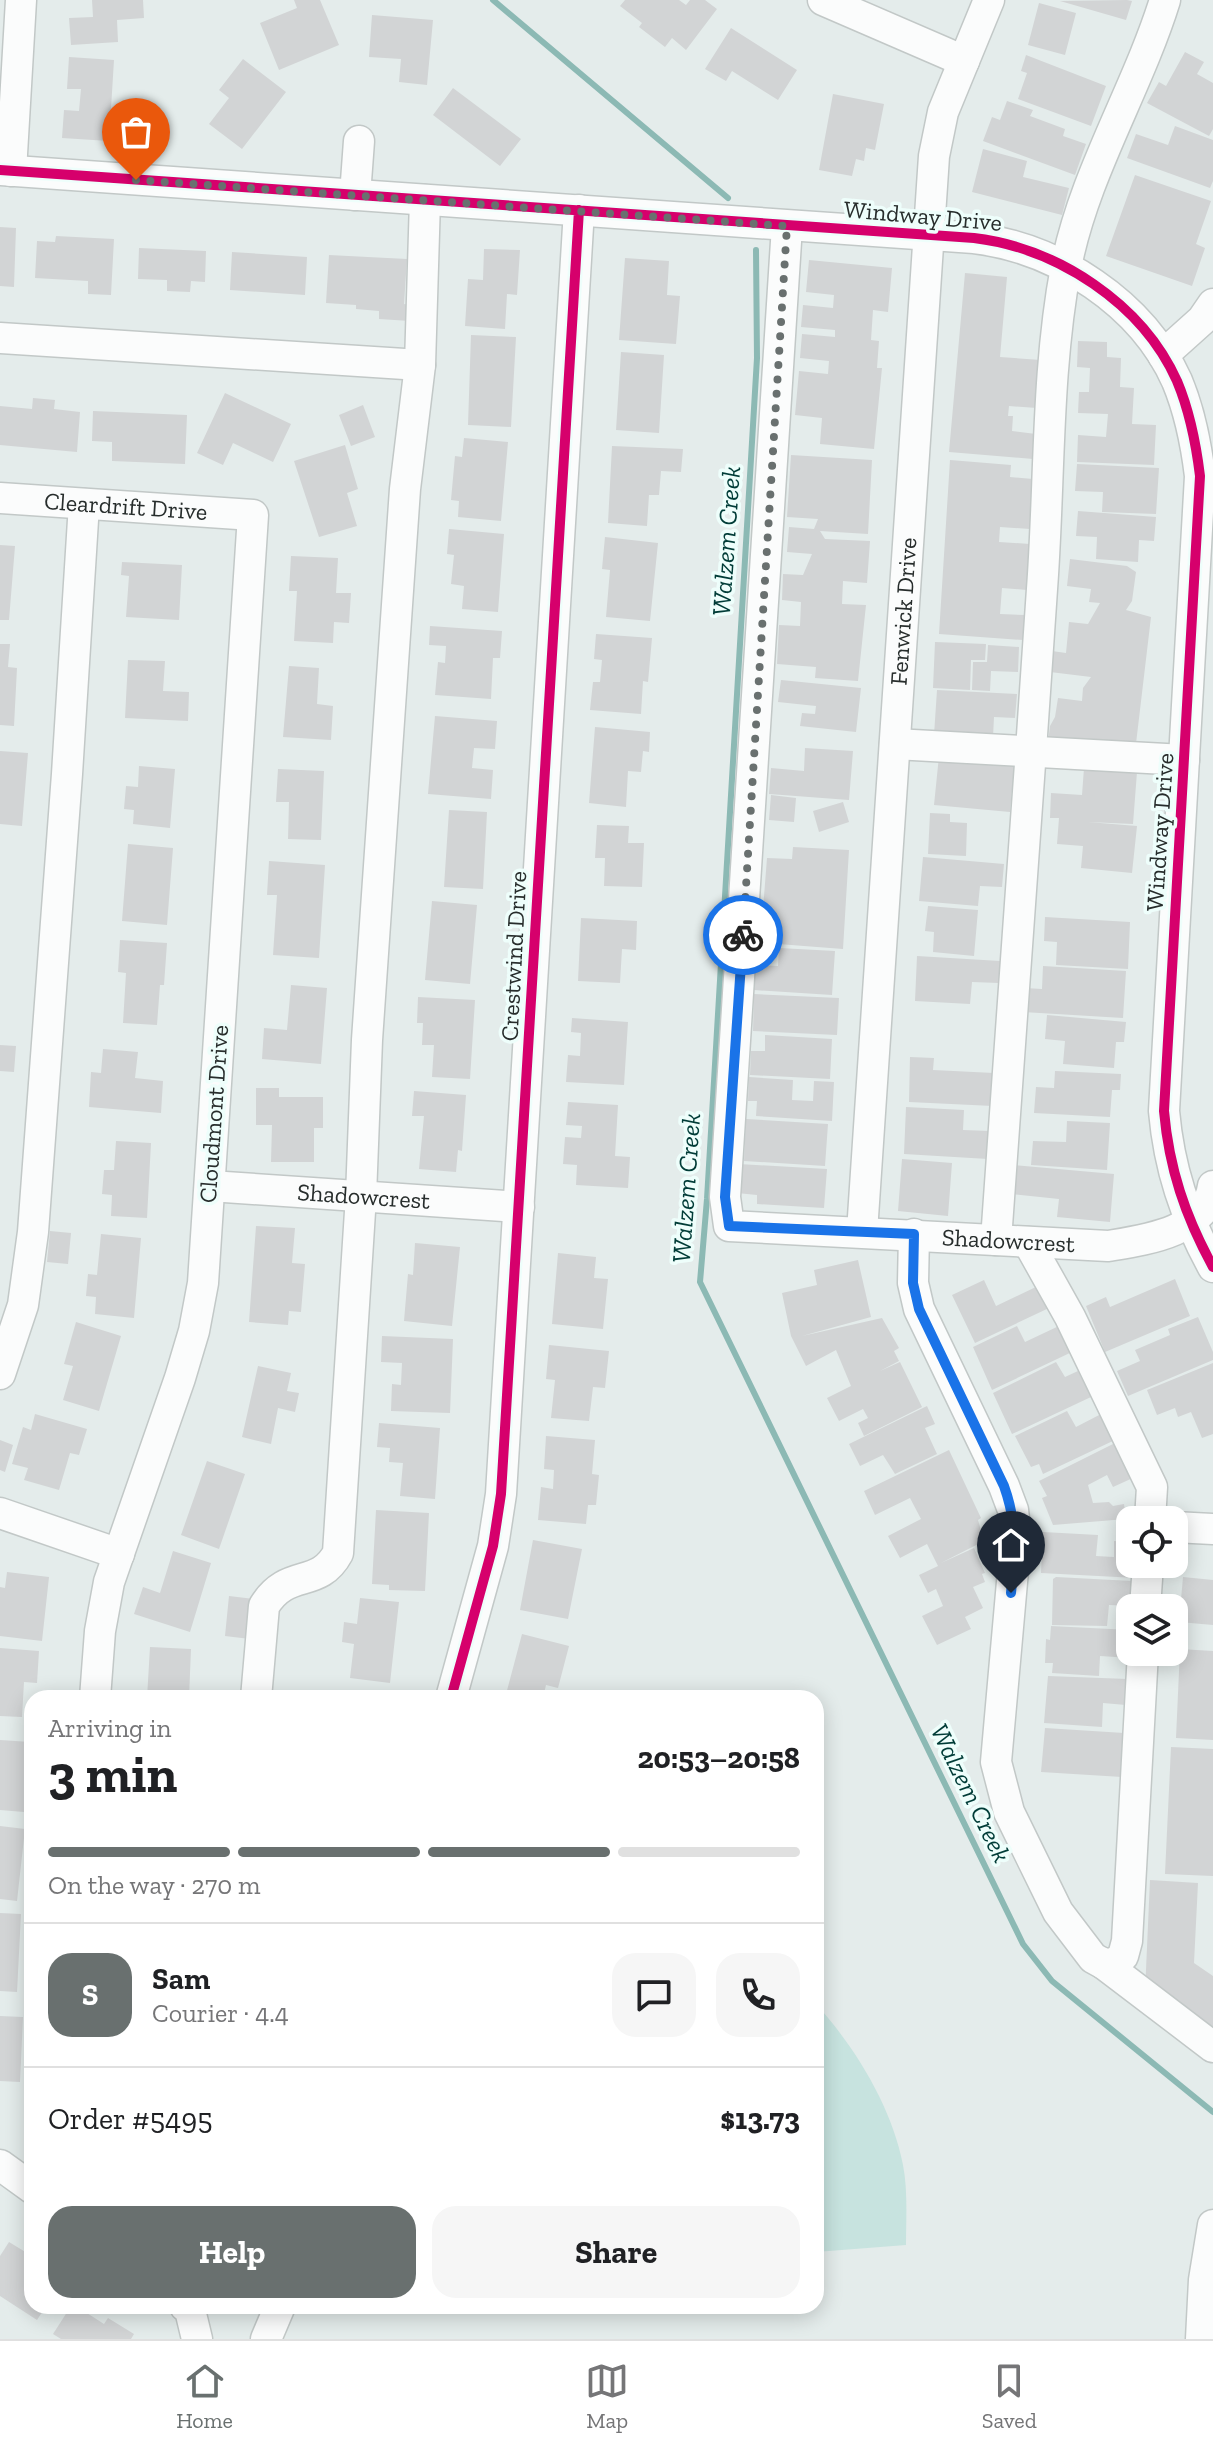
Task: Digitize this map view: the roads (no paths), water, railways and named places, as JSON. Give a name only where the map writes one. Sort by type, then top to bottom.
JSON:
[{"type":"street","points":[[6,171],[21,0]]},
{"type":"street","points":[[823,0],[964,61]]},
{"type":"street","name":"Fenwick Drive","points":[[862,1232],[934,156],[943,112],[989,0]]},
{"type":"street","points":[[996,1240],[1016,995],[1045,550],[1053,363],[1066,267],[1077,222],[1165,0]]},
{"type":"street","points":[[355,195],[359,141]]},
{"type":"street","name":"Windway Drive","points":[[6,171],[1006,242],[1066,267],[1100,288],[1121,307],[1163,355],[1177,381],[1193,426],[1207,493],[1184,760],[1164,1111],[1173,1175],[1190,1222],[1213,1267]]},
{"type":"street","points":[[257,1690],[264,1606],[271,1594],[286,1583],[323,1573],[338,1553],[361,1196],[367,1040],[405,489],[420,365],[425,200]]},
{"type":"street","name":"Crestwind Drive","points":[[453,1690],[493,1546],[501,1494],[579,210]]},
{"type":"street","name":"Shadowcrest","points":[[787,226],[725,1197],[729,1226],[1108,1246],[1151,1239],[1190,1222]]},
{"type":"street","points":[[1163,355],[1209,317]]},
{"type":"street","points":[[0,338],[420,365]]},
{"type":"street","name":"Cleardrift Drive","points":[[0,498],[253,515]]},
{"type":"street","points":[[0,1374],[23,1305],[33,1232],[84,504]]},
{"type":"street","name":"Cloudmont Drive","points":[[96,1690],[100,1631],[109,1582],[180,1378],[194,1331],[203,1283],[253,515]]},
{"type":"street","points":[[895,744],[1184,760]]},
{"type":"street","name":"Shadowcrest","points":[[210,1186],[519,1207]]},
{"type":"street","points":[[1190,1222],[1211,1200],[1213,1186]]},
{"type":"street","points":[[914,1234],[913,1283],[919,1309],[1013,1510],[1016,1537],[996,1762],[1009,1812],[1058,1912],[1093,1958],[1213,2047]]},
{"type":"street","points":[[1028,1242],[1070,1317],[1152,1487],[1151,1506]]},
{"type":"street","points":[[0,1513],[119,1554]]},
{"type":"street","points":[[1188,1528],[1213,1529]]},
{"type":"street","points":[[1104,1964],[1115,1963],[1123,1956],[1127,1941],[1142,1666]]},
{"type":"street","points":[[0,2165],[24,2182]]},
{"type":"street","points":[[1201,2339],[1204,2280],[1213,2225]]},
{"type":"street","points":[[192,2314],[198,2331],[197,2339]]},
{"type":"waterway","name":"Walzem Creek","points":[[493,0],[728,198]]},
{"type":"waterway","name":"Walzem Creek","points":[[756,250],[757,358],[700,1282],[1023,1944],[1052,1981],[1213,2112]]}]
